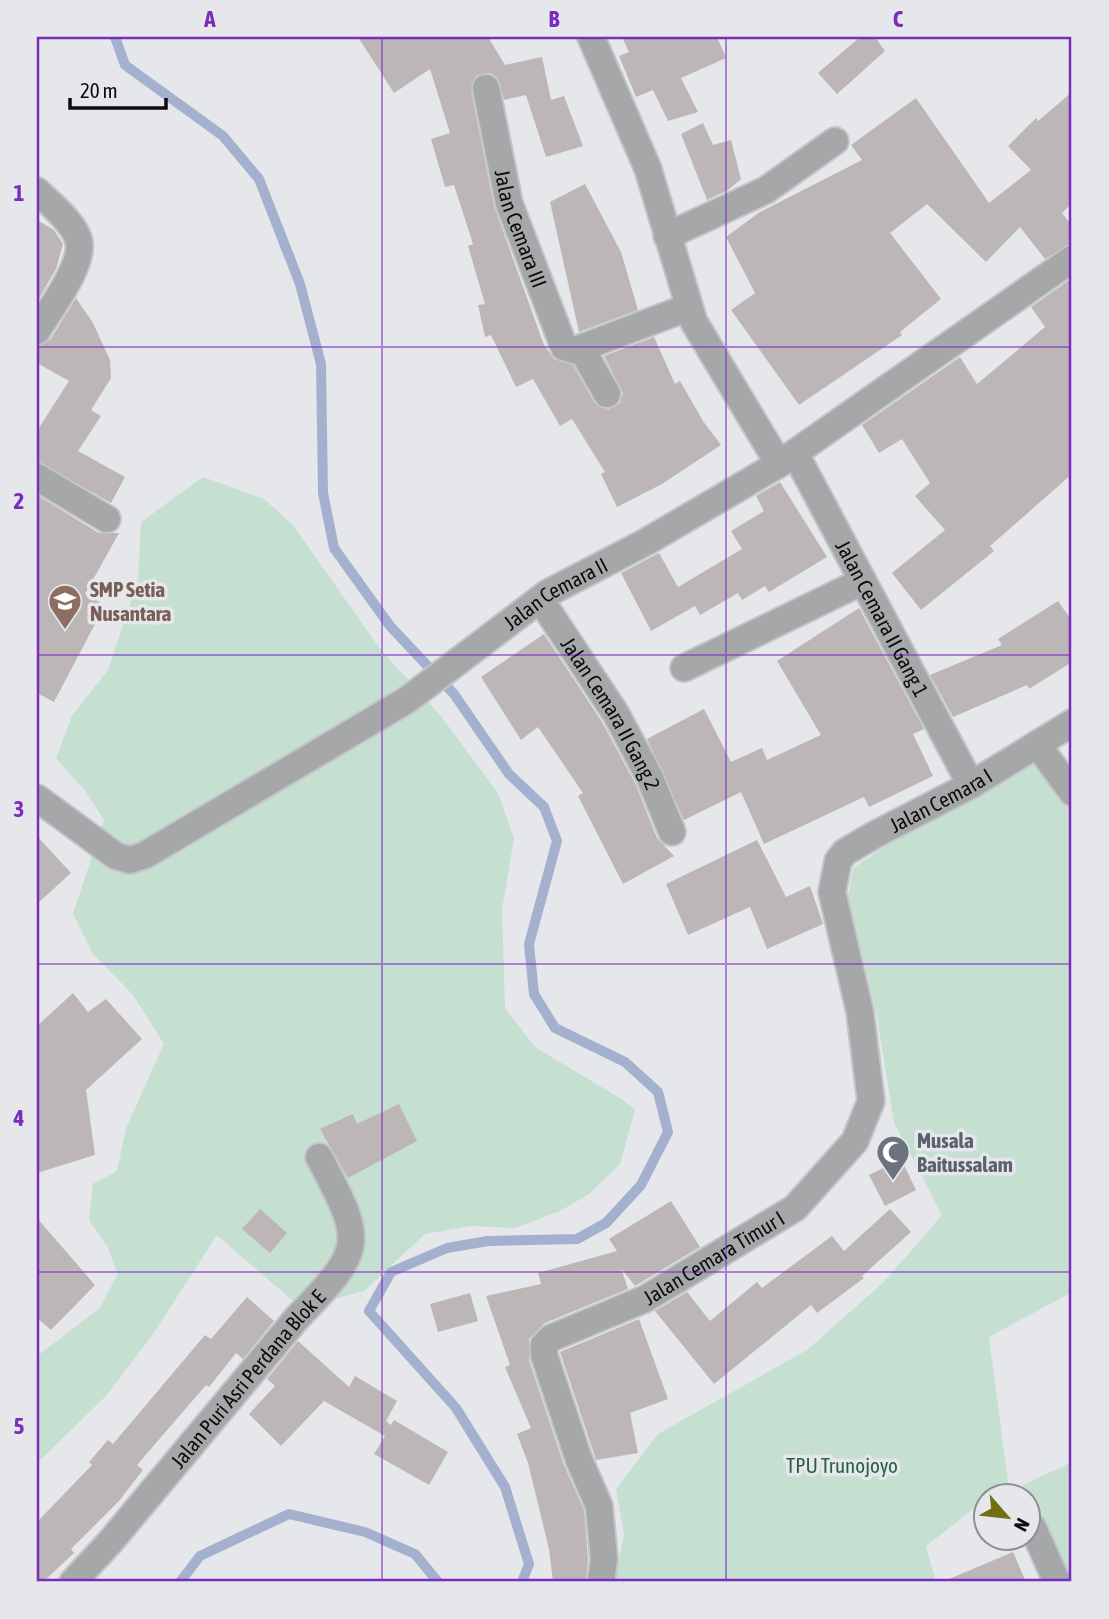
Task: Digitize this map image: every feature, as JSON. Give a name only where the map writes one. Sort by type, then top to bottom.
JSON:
[{"type":"street","points":[[591,37],[648,169],[694,322],[787,458]]},
{"type":"street","name":"Jalan Cemara III","points":[[486,88],[509,203],[532,269],[564,347],[574,350],[581,348],[607,394]]},
{"type":"street","points":[[667,236],[765,190],[835,141]]},
{"type":"street","points":[[37,191],[68,223],[79,240],[76,264],[37,331]]},
{"type":"street","name":"Jalan Cemara II","points":[[37,798],[116,856],[130,860],[145,855],[217,816],[323,752],[436,678],[540,599],[713,504],[787,458],[1072,259]]},
{"type":"street","points":[[581,348],[689,307]]},
{"type":"street","name":"Jalan Cemara II Gang 1","points":[[787,458],[863,581],[971,785]]},
{"type":"street","points":[[37,477],[107,519]]},
{"type":"street","points":[[684,668],[863,581]]},
{"type":"street","name":"Jalan Cemara II Gang 2","points":[[540,599],[616,714],[650,778],[672,832]]},
{"type":"street","name":"Jalan Cemara I","points":[[832,892],[838,861],[845,852],[971,785],[1072,723]]},
{"type":"street","points":[[1037,744],[1072,792]]},
{"type":"street","name":"Jalan Cemara Timur I","points":[[601,1582],[604,1559],[599,1506],[579,1460],[544,1355],[544,1345],[551,1338],[646,1299],[795,1208],[855,1142],[871,1101],[860,1012],[832,892]]},
{"type":"street","name":"Jalan Puri Asri Perdana Blok E","points":[[73,1582],[111,1541],[296,1318],[322,1292],[349,1254],[354,1239],[350,1220],[319,1157]]},
{"type":"street","points":[[1042,1548],[1057,1582]]},
{"type":"green space","points":[[203,477],[264,499],[292,524],[381,650],[440,715],[498,793],[514,838],[502,909],[505,1008],[535,1047],[635,1110],[620,1164],[589,1194],[560,1211],[515,1228],[471,1226],[425,1234],[364,1291],[301,1308],[217,1235],[153,1334],[107,1395],[37,1463],[37,1356],[99,1309],[118,1274],[108,1248],[89,1220],[93,1184],[117,1171],[126,1128],[164,1044],[133,995],[93,954],[73,914],[104,820],[86,792],[56,758],[72,716],[108,670],[138,580],[141,522]]},
{"type":"green space","name":"TPU Trunojoyo","points":[[1033,760],[1072,809],[1072,1292],[989,1337],[1008,1482],[972,1482],[972,1510],[926,1546],[936,1582],[615,1582],[624,1534],[616,1489],[658,1434],[807,1350],[885,1281],[942,1215],[894,1123],[877,1016],[848,896],[853,868],[929,817]]},
{"type":"green space","points":[[1072,1462],[1072,1582],[1066,1582],[1042,1528],[1042,1482],[1029,1482]]},
{"type":"building","points":[[358,37],[488,37],[505,65],[542,57],[551,100],[564,96],[583,146],[546,157],[526,95],[504,100],[498,78],[490,73],[476,76],[471,90],[494,206],[544,345],[554,359],[573,365],[594,402],[608,410],[620,403],[623,393],[604,356],[654,337],[675,384],[680,381],[703,421],[721,445],[662,484],[617,507],[601,474],[605,472],[572,419],[560,426],[533,379],[516,387],[491,335],[485,337],[478,305],[485,304],[468,246],[473,244],[454,185],[445,187],[431,139],[450,133],[430,69],[394,93]]},
{"type":"building","points":[[622,37],[717,37],[726,58],[681,78],[698,112],[668,121],[653,90],[636,97],[619,56],[629,52]]},
{"type":"building","points":[[860,37],[875,37],[885,51],[837,94],[818,73]]},
{"type":"building","points":[[1072,92],[1072,203],[1062,213],[1072,226],[1072,244],[1045,259],[1020,227],[986,262],[927,204],[890,233],[941,299],[900,332],[902,335],[799,405],[731,310],[755,293],[726,237],[760,212],[862,160],[851,145],[916,98],[989,203],[1031,170],[1008,146],[1036,118],[1038,121]]},
{"type":"building","points":[[703,123],[713,145],[731,140],[741,179],[728,190],[707,200],[681,134]]},
{"type":"building","points":[[585,184],[621,252],[638,310],[579,332],[550,202]]},
{"type":"building","points":[[37,220],[54,230],[63,244],[56,269],[37,302]]},
{"type":"building","points":[[1072,278],[1072,474],[990,546],[994,551],[921,610],[892,573],[945,530],[915,496],[930,483],[902,439],[879,453],[862,425],[960,357],[977,384],[1045,327],[1031,307]]},
{"type":"building","points":[[76,298],[93,323],[110,360],[111,378],[91,410],[101,416],[78,451],[125,477],[111,503],[37,461],[37,431],[69,381],[37,363],[37,347],[50,340]]},
{"type":"building","points":[[780,482],[827,557],[769,592],[765,586],[742,600],[738,593],[700,615],[695,606],[651,631],[621,573],[659,553],[678,587],[742,549],[731,531],[764,511],[756,496]]},
{"type":"building","points":[[37,495],[99,533],[119,533],[85,594],[105,605],[54,702],[37,693]]},
{"type":"building","points":[[1058,601],[1072,621],[1072,662],[1029,689],[1027,685],[953,717],[930,675],[1002,645],[998,639]]},
{"type":"building","points":[[859,608],[924,729],[913,734],[933,776],[869,807],[864,797],[764,844],[741,792],[684,820],[647,739],[704,709],[731,762],[762,748],[767,760],[821,735],[777,661]]},
{"type":"building","points":[[544,634],[602,722],[636,785],[657,838],[674,856],[623,884],[578,796],[583,793],[538,727],[521,740],[481,677]]},
{"type":"building","points":[[37,836],[71,873],[37,904]]},
{"type":"building","points":[[757,840],[786,897],[810,886],[823,924],[767,949],[750,907],[688,935],[666,884]]},
{"type":"building","points":[[73,993],[88,1012],[106,999],[142,1039],[86,1090],[95,1155],[37,1173],[37,1026]]},
{"type":"building","points":[[399,1104],[417,1141],[348,1178],[320,1129],[353,1114],[357,1124]]},
{"type":"building","name":"Musala Baitussalam","points":[[901,1159],[916,1190],[885,1206],[869,1175]]},
{"type":"building","points":[[671,1201],[700,1247],[635,1286],[621,1268],[628,1289],[545,1323],[529,1339],[529,1360],[564,1465],[584,1510],[588,1559],[586,1582],[553,1582],[549,1549],[528,1463],[517,1434],[531,1428],[505,1367],[510,1365],[486,1296],[541,1284],[538,1273],[617,1251],[609,1239]]},
{"type":"building","points":[[260,1209],[287,1233],[270,1253],[242,1229]]},
{"type":"building","points":[[890,1209],[911,1232],[862,1276],[864,1278],[817,1313],[811,1305],[714,1384],[655,1311],[687,1292],[710,1321],[757,1282],[762,1288],[832,1236],[844,1251]]},
{"type":"building","points":[[37,1218],[95,1285],[51,1330],[37,1318]]},
{"type":"building","points":[[470,1293],[478,1321],[438,1332],[430,1304]]},
{"type":"building","points":[[247,1297],[274,1321],[243,1359],[236,1353],[209,1387],[206,1385],[137,1465],[143,1470],[119,1501],[71,1549],[74,1553],[43,1582],[37,1582],[37,1522],[92,1465],[89,1462],[108,1440],[113,1444],[205,1335],[211,1339]]},
{"type":"building","points":[[639,1319],[668,1399],[630,1413],[638,1453],[596,1460],[560,1352]]},
{"type":"building","points":[[298,1341],[349,1387],[355,1376],[397,1401],[386,1421],[391,1425],[394,1420],[448,1452],[429,1485],[374,1454],[385,1436],[324,1401],[281,1446],[249,1414],[275,1386],[267,1379]]},
{"type":"building","points":[[1013,1552],[1026,1582],[942,1582]]},
{"type":"waterway","points":[[115,37],[125,65],[223,136],[259,179],[300,284],[321,364],[323,493],[334,548],[390,626],[454,694],[509,774],[544,807],[557,841],[529,944],[534,994],[555,1028],[625,1062],[658,1092],[668,1132],[641,1185],[606,1223],[577,1239],[488,1241],[447,1248],[391,1272],[369,1311],[456,1408],[505,1487],[529,1564],[522,1582]]},
{"type":"waterway","points":[[180,1582],[200,1556],[289,1514],[365,1532],[415,1554],[438,1582]]},
{"type":"place","name":"SMP Setia Nusantara","points":[[65,631]]},
{"type":"place","name":"Musala Baitussalam","points":[[893,1182]]}]
